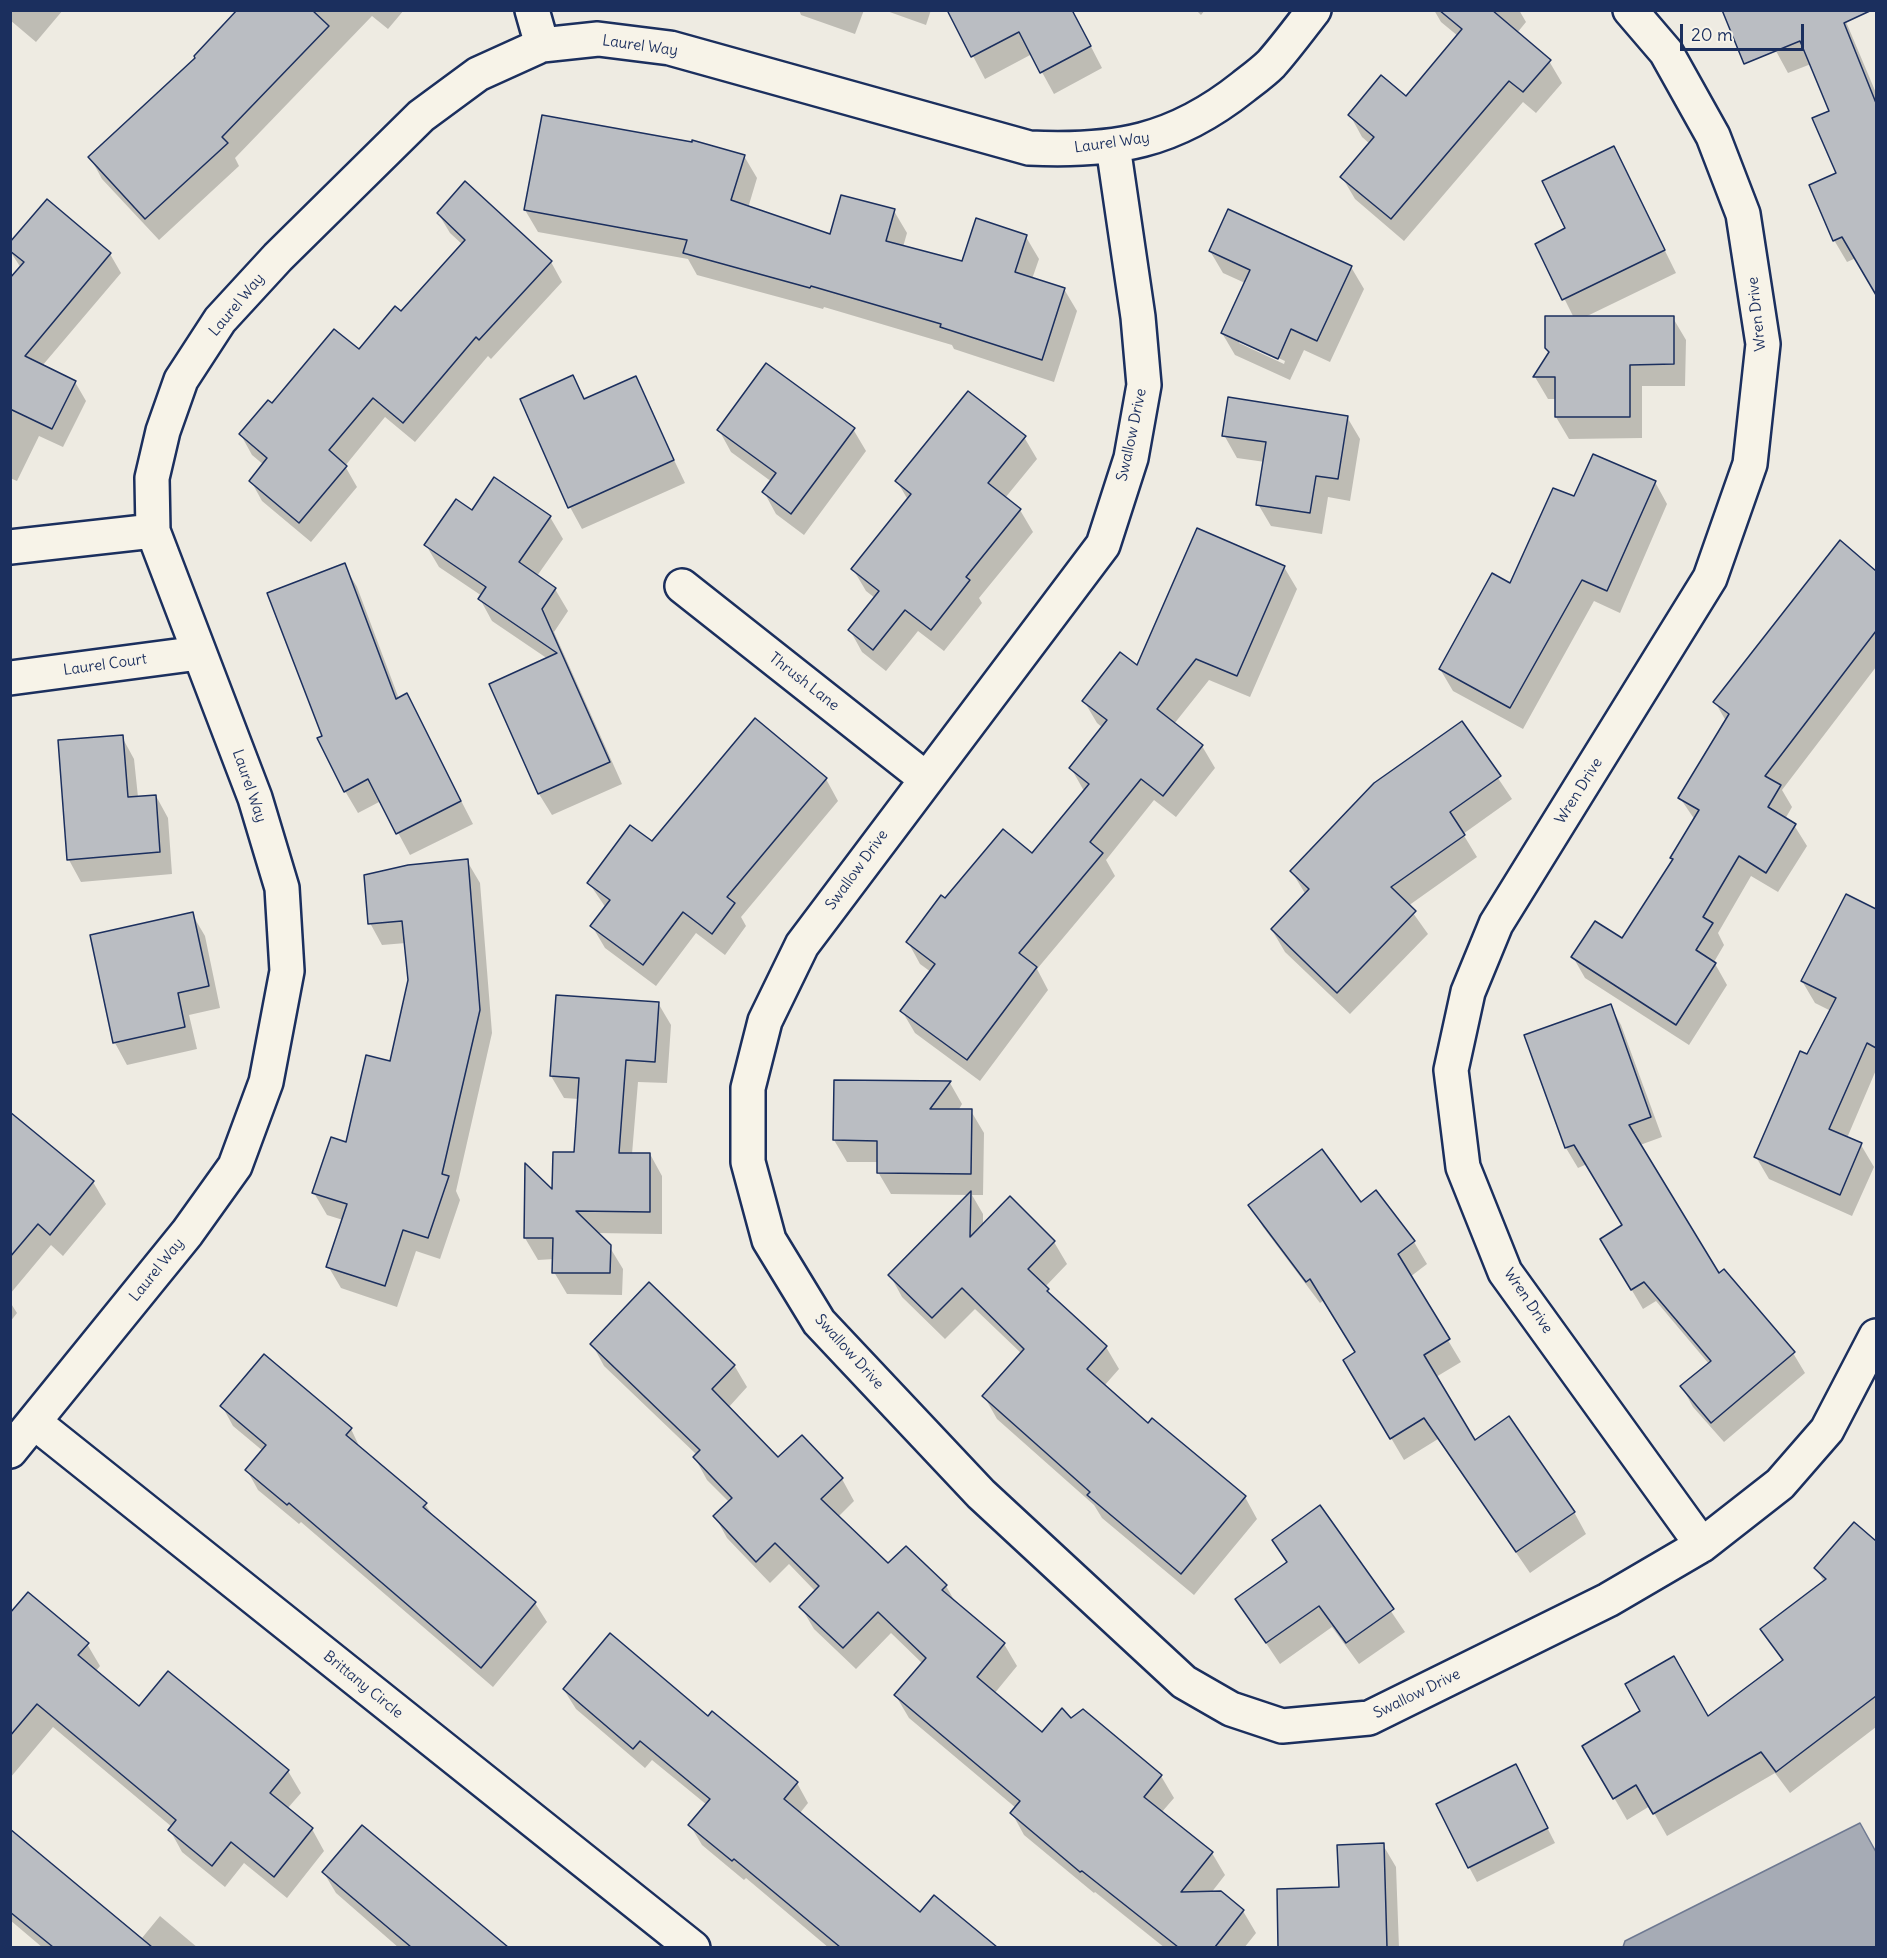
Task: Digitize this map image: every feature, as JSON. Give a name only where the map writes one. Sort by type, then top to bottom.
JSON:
[{"type":"street","points":[[532,10],[542,45]]},
{"type":"street","name":"Laurel Way","points":[[10,1451],[188,1233],[235,1166],[266,1082],[287,972],[282,888],[255,798],[153,531],[152,478],[163,431],[181,380],[220,320],[278,257],[421,116],[478,74],[542,45],[598,39],[670,48],[1029,148],[1075,150],[1113,146],[1165,135],[1216,108],[1270,65],[1314,10]]},
{"type":"street","name":"Wren Drive","points":[[1630,10],[1666,52],[1713,136],[1743,214],[1763,344],[1750,464],[1710,578],[1496,924],[1468,992],[1451,1071],[1463,1167],[1505,1272],[1702,1545]]},
{"type":"street","name":"Swallow Drive","points":[[1113,146],[1138,317],[1144,385],[1131,458],[1103,545],[925,778],[802,945],[765,1021],[748,1088],[748,1162],[769,1240],[819,1322],[981,1494],[1184,1682],[1232,1708],[1282,1726],[1369,1718],[1608,1600],[1702,1545],[1780,1484],[1827,1430],[1876,1336]]},
{"type":"street","points":[[10,546],[153,531]]},
{"type":"street","name":"Thrush Lane","points":[[682,586],[925,778]]},
{"type":"street","name":"Laurel Court","points":[[10,678],[199,652]]},
{"type":"street","name":"Brittany Circle","points":[[33,1422],[693,1947]]},
{"type":"shaded area","points":[[1860,1823],[1876,1852],[1876,1947],[1623,1947],[1625,1941]]},
{"type":"building","points":[[237,10],[312,10],[329,26],[222,137],[228,143],[145,219],[88,157],[195,58],[194,56]]},
{"type":"building","points":[[947,10],[1072,10],[1091,46],[1040,73],[1019,32],[971,57]]},
{"type":"building","points":[[1439,10],[1492,10],[1551,60],[1523,92],[1509,81],[1391,219],[1340,177],[1374,137],[1348,115],[1381,75],[1406,96],[1462,29]]},
{"type":"building","points":[[1722,10],[1872,10],[1844,23],[1876,103],[1876,295],[1842,237],[1833,241],[1809,185],[1836,173],[1812,118],[1829,111],[1800,41],[1744,64]]},
{"type":"building","points":[[542,115],[692,142],[692,140],[745,155],[731,200],[830,234],[841,195],[895,209],[886,241],[962,261],[976,218],[1027,235],[1015,272],[1065,288],[1042,360],[940,327],[941,324],[811,286],[810,288],[683,253],[687,240],[524,210]]},
{"type":"building","points":[[1614,146],[1665,250],[1562,300],[1535,244],[1565,228],[1542,181]]},
{"type":"building","points":[[465,181],[552,261],[479,340],[476,337],[403,423],[373,398],[329,450],[347,466],[299,523],[249,481],[267,458],[239,434],[268,400],[272,403],[334,329],[359,349],[395,306],[401,311],[465,240],[437,213]]},
{"type":"building","points":[[47,199],[111,253],[25,356],[76,381],[52,429],[10,409],[10,278],[24,262],[10,251],[10,242]]},
{"type":"building","points":[[1228,209],[1352,266],[1317,341],[1291,329],[1278,359],[1221,333],[1250,270],[1209,251]]},
{"type":"building","points":[[1545,316],[1674,316],[1674,364],[1630,365],[1630,417],[1555,417],[1555,377],[1533,377],[1549,352],[1545,348]]},
{"type":"building","points":[[766,363],[855,428],[791,514],[762,492],[776,473],[717,430]]},
{"type":"building","points":[[573,375],[584,399],[636,376],[674,460],[568,508],[520,399]]},
{"type":"building","points":[[968,391],[1026,436],[988,483],[1021,509],[966,577],[970,580],[931,630],[905,610],[873,650],[848,630],[879,591],[851,569],[911,494],[895,481]]},
{"type":"building","points":[[1228,397],[1348,416],[1338,479],[1316,476],[1310,513],[1256,505],[1266,442],[1222,436]]},
{"type":"building","points":[[1593,454],[1656,481],[1607,591],[1582,580],[1510,708],[1439,669],[1492,573],[1510,583],[1553,488],[1574,496]]},
{"type":"building","points":[[494,477],[551,516],[519,562],[556,588],[542,609],[610,762],[538,794],[489,684],[557,653],[478,599],[486,587],[424,545],[456,499],[472,510]]},
{"type":"building","points":[[1197,528],[1285,566],[1237,676],[1196,659],[1157,709],[1203,745],[1163,796],[1141,779],[1090,842],[1103,853],[1019,953],[1037,967],[967,1060],[900,1011],[935,964],[906,942],[941,895],[945,898],[1003,829],[1032,853],[1089,784],[1069,768],[1107,720],[1082,701],[1120,652],[1137,665]]},
{"type":"building","points":[[1840,540],[1876,571],[1876,631],[1765,776],[1781,785],[1768,807],[1796,824],[1766,873],[1739,856],[1703,917],[1713,923],[1696,950],[1716,963],[1676,1025],[1571,957],[1595,921],[1622,938],[1673,859],[1670,858],[1699,810],[1678,798],[1729,714],[1713,702]]},
{"type":"building","points":[[345,563],[396,699],[407,693],[461,801],[396,834],[368,779],[344,792],[317,738],[322,736],[267,593]]},
{"type":"building","points":[[755,718],[827,778],[727,897],[735,903],[712,934],[683,912],[643,965],[590,926],[610,900],[587,883],[630,825],[652,841]]},
{"type":"building","points":[[1462,721],[1501,776],[1450,812],[1465,835],[1391,887],[1416,911],[1337,993],[1271,929],[1309,889],[1290,871],[1374,783]]},
{"type":"building","points":[[123,735],[128,797],[156,795],[160,852],[67,860],[58,740]]},
{"type":"building","points":[[468,859],[480,1010],[442,1174],[449,1176],[428,1238],[403,1230],[385,1286],[326,1267],[347,1204],[312,1193],[331,1137],[346,1142],[366,1055],[390,1061],[408,980],[402,921],[368,924],[364,875],[408,865]]},
{"type":"building","points":[[1846,894],[1876,909],[1876,1048],[1867,1043],[1829,1129],[1862,1143],[1840,1195],[1754,1157],[1800,1051],[1807,1054],[1836,998],[1801,981]]},
{"type":"building","points":[[193,912],[209,986],[178,993],[185,1027],[113,1043],[90,935]]},
{"type":"building","points":[[556,995],[659,1002],[655,1062],[626,1060],[619,1153],[650,1153],[650,1212],[576,1211],[611,1245],[610,1273],[552,1273],[553,1238],[524,1238],[525,1163],[552,1189],[553,1152],[574,1152],[579,1078],[550,1076]]},
{"type":"building","points":[[1611,1004],[1651,1117],[1629,1125],[1719,1273],[1724,1269],[1795,1352],[1711,1423],[1680,1386],[1711,1361],[1644,1282],[1631,1290],[1600,1239],[1622,1225],[1574,1145],[1565,1148],[1524,1035]]},
{"type":"building","points":[[834,1080],[951,1081],[930,1109],[972,1109],[971,1174],[877,1173],[877,1141],[833,1140]]},
{"type":"building","points":[[10,1112],[94,1181],[50,1235],[38,1224],[10,1257]]},
{"type":"building","points":[[1322,1149],[1361,1202],[1376,1190],[1415,1241],[1398,1254],[1450,1339],[1424,1355],[1475,1440],[1509,1416],[1575,1512],[1516,1552],[1424,1418],[1390,1439],[1343,1360],[1355,1352],[1310,1279],[1306,1282],[1248,1205]]},
{"type":"building","points":[[971,1191],[970,1237],[1010,1196],[1055,1241],[1028,1269],[1049,1289],[1047,1291],[1107,1346],[1087,1369],[1148,1423],[1152,1418],[1246,1496],[1181,1574],[1087,1495],[1090,1492],[982,1396],[1024,1349],[962,1288],[932,1318],[888,1275]]},
{"type":"building","points":[[649,1282],[735,1365],[712,1389],[778,1457],[802,1435],[843,1478],[821,1499],[888,1563],[906,1546],[947,1585],[942,1590],[1005,1643],[977,1677],[1042,1732],[1062,1708],[1071,1718],[1083,1709],[1162,1775],[1144,1797],[1213,1852],[1181,1892],[1221,1891],[1244,1910],[1215,1947],[1178,1947],[1082,1871],[1080,1872],[1010,1813],[1020,1801],[894,1695],[926,1658],[878,1612],[843,1648],[799,1607],[819,1586],[775,1543],[756,1562],[713,1516],[732,1498],[693,1457],[700,1450],[590,1344]]},
{"type":"building","points":[[264,1354],[352,1428],[346,1435],[427,1503],[423,1507],[536,1602],[481,1668],[289,1503],[287,1505],[245,1470],[266,1445],[220,1406]]},
{"type":"building","points":[[1320,1505],[1394,1609],[1346,1643],[1319,1606],[1266,1643],[1235,1599],[1287,1562],[1272,1540]]},
{"type":"building","points":[[1854,1522],[1876,1541],[1876,1696],[1776,1772],[1761,1752],[1653,1814],[1636,1785],[1613,1799],[1582,1746],[1640,1711],[1625,1684],[1674,1656],[1708,1716],[1783,1660],[1760,1629],[1826,1579],[1814,1568]]},
{"type":"building","points":[[28,1592],[89,1643],[78,1655],[139,1706],[168,1671],[289,1770],[270,1793],[313,1828],[274,1877],[231,1842],[212,1866],[168,1830],[176,1820],[37,1704],[10,1736],[10,1613]]},
{"type":"building","points":[[610,1633],[708,1716],[712,1711],[798,1782],[784,1799],[920,1912],[934,1895],[997,1947],[840,1947],[734,1859],[732,1861],[688,1825],[710,1799],[640,1741],[633,1749],[563,1689]]},
{"type":"building","points":[[1516,1764],[1548,1828],[1468,1868],[1436,1804]]},
{"type":"building","points":[[362,1825],[508,1947],[411,1947],[322,1872]]},
{"type":"building","points":[[10,1829],[152,1947],[53,1947],[10,1912]]},
{"type":"building","points":[[1384,1843],[1387,1947],[1278,1947],[1277,1889],[1339,1887],[1337,1845]]}]
